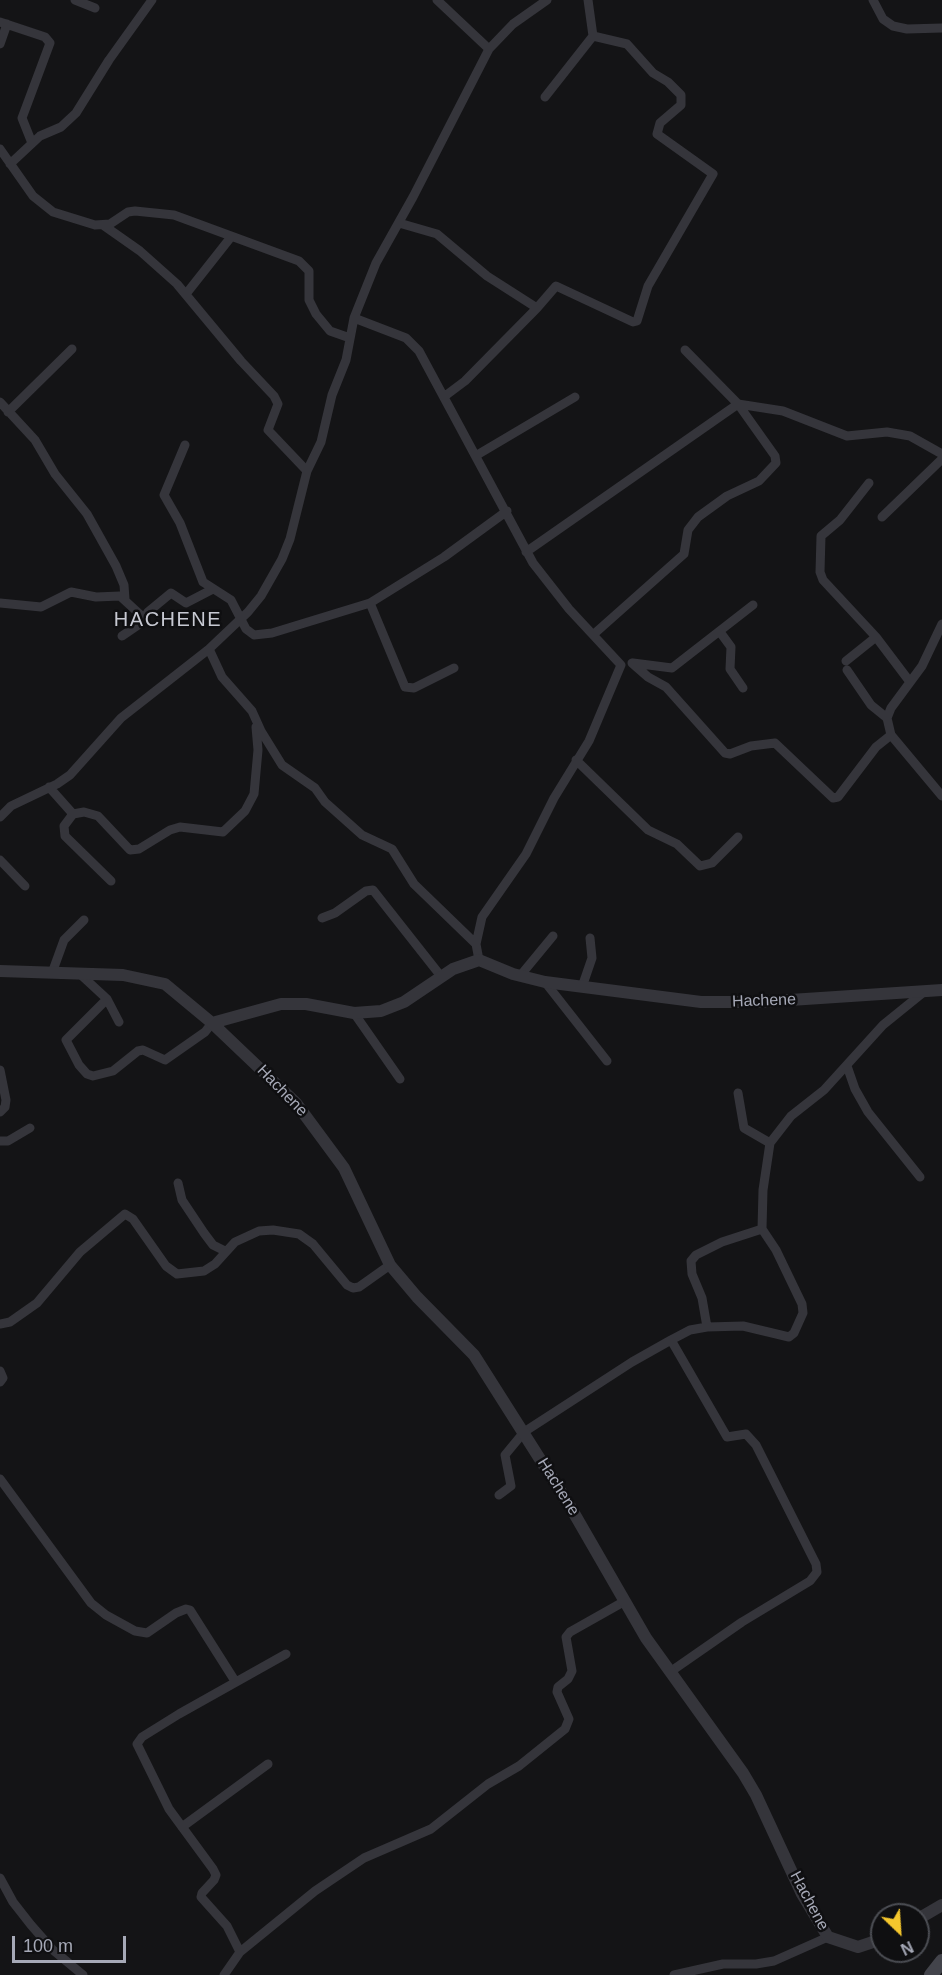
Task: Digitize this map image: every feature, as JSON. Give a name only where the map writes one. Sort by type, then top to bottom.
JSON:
[{"type":"main road","points":[[931,1975],[942,1961]]},
{"type":"street","points":[[75,0],[95,8]]},
{"type":"street","points":[[10,164],[32,143],[61,127],[76,113],[109,60],[152,0]]},
{"type":"street","points":[[437,0],[489,49]]},
{"type":"street","points":[[0,817],[11,806],[70,775],[122,718],[209,650],[261,596],[282,559],[307,471],[321,442],[333,395],[346,360],[354,318],[376,263],[489,49],[513,24],[547,0]]},
{"type":"street","points":[[545,97],[593,36],[588,0]]},
{"type":"street","points":[[873,0],[883,19],[893,26],[907,29],[942,28]]},
{"type":"street","points":[[0,44],[4,23],[45,37],[50,43],[22,118],[32,143]]},
{"type":"street","points":[[445,396],[465,381],[556,286],[623,318],[637,321],[648,286],[713,174],[657,134],[660,123],[681,105],[681,95],[677,90],[653,73],[627,44],[593,36]]},
{"type":"street","points":[[0,149],[27,188],[45,208],[83,222],[104,225],[114,222],[128,212],[187,218],[304,265],[309,271],[309,300],[316,314],[330,331],[350,338]]},
{"type":"street","points":[[399,223],[437,234],[487,276],[537,308]]},
{"type":"street","points":[[104,225],[140,251],[186,294],[241,361],[274,396],[278,404],[268,430],[307,471]]},
{"type":"street","points":[[186,294],[231,237]]},
{"type":"street","points":[[354,318],[406,338],[426,360],[507,511],[526,552],[554,591],[621,665]]},
{"type":"street","points":[[8,412],[72,349]]},
{"type":"street","points":[[594,634],[684,554],[688,530],[693,521],[727,496],[759,481],[776,463],[776,457],[738,404],[685,350]]},
{"type":"street","points":[[477,455],[574,397]]},
{"type":"street","points":[[0,402],[34,440],[55,474],[101,536],[124,585],[125,599]]},
{"type":"street","points":[[526,552],[738,404],[783,411],[848,436],[887,432],[910,436],[942,456],[882,517]]},
{"type":"street","points":[[184,445],[164,493],[180,523],[203,582],[219,590],[231,600],[250,633],[260,635],[370,603],[444,557],[507,511]]},
{"type":"street","points":[[868,483],[840,520],[821,536],[819,567],[823,580],[876,637],[910,682]]},
{"type":"street","points":[[122,636],[145,619],[148,612],[171,593],[186,603],[213,589]]},
{"type":"street","points":[[0,603],[41,607],[71,592],[96,597],[120,596],[145,619]]},
{"type":"street","points":[[370,603],[405,687],[414,688],[454,668]]},
{"type":"street","points":[[621,665],[632,663],[672,668],[753,605]]},
{"type":"street","points":[[887,718],[922,666],[942,624]]},
{"type":"street","points":[[720,632],[731,647],[730,669],[743,688]]},
{"type":"street","points":[[876,637],[847,666],[866,698],[887,718],[891,735],[942,796]]},
{"type":"street","points":[[209,650],[222,677],[252,711],[288,771],[315,788],[325,802],[363,835],[392,849],[414,884],[476,944]]},
{"type":"street","points":[[632,663],[648,677],[666,687],[725,753],[775,743],[833,798],[838,797],[876,747],[891,735]]},
{"type":"street","points":[[107,999],[66,1040],[79,1065],[93,1076],[113,1071],[138,1051],[143,1050],[165,1060],[205,1032],[212,1023],[281,1004],[306,1004],[354,1013],[372,1012],[397,1005],[440,975],[465,963],[479,960],[476,944],[482,917],[526,854],[597,725],[621,665]]},
{"type":"street","points":[[111,880],[65,836],[64,826],[73,814],[84,812],[98,816],[130,850],[139,849],[170,830],[180,827],[223,832],[245,811],[254,794],[258,750],[257,721]]},
{"type":"street","points":[[576,760],[648,830],[677,844],[700,866],[712,863],[738,837]]},
{"type":"street","points":[[49,787],[73,814]]},
{"type":"street","points":[[0,860],[25,886]]},
{"type":"street","points":[[322,918],[335,913],[366,891],[373,890],[440,975]]},
{"type":"street","points":[[52,973],[64,940],[84,920]]},
{"type":"street","points":[[519,976],[553,936]]},
{"type":"street","points":[[582,987],[592,958],[590,938]]},
{"type":"street","name":"Hachene","points":[[479,960],[519,976],[545,982],[664,999],[734,1003],[942,990]]},
{"type":"street","name":"Hachene","points":[[0,971],[123,975],[155,980],[177,992],[291,1098],[320,1133],[354,1187],[390,1265],[417,1297],[474,1355],[500,1399],[524,1432],[646,1638],[756,1795],[802,1894],[828,1937],[858,1947],[870,1943]]},
{"type":"street","points":[[78,973],[107,999],[119,1022]]},
{"type":"street","points":[[545,982],[607,1061]]},
{"type":"street","points":[[499,1495],[511,1486],[512,1480],[506,1455],[524,1432],[632,1362],[671,1340],[690,1330],[743,1326],[789,1337],[799,1325],[802,1304],[776,1250],[762,1229],[770,1143],[791,1116],[824,1090],[883,1025],[927,990]]},
{"type":"street","points":[[354,1013],[400,1079]]},
{"type":"street","points":[[847,1066],[855,1089],[868,1112],[920,1177]]},
{"type":"street","points":[[0,1070],[6,1101],[0,1112]]},
{"type":"street","points":[[738,1093],[744,1128],[770,1143]]},
{"type":"street","points":[[0,1141],[8,1141],[30,1128]]},
{"type":"street","points":[[178,1183],[182,1200],[204,1233],[213,1245],[225,1251]]},
{"type":"street","points":[[0,1324],[10,1322],[37,1304],[80,1252],[122,1215],[130,1215],[166,1266],[177,1274],[204,1271],[215,1264],[235,1242],[259,1231],[287,1230],[313,1244],[347,1285],[353,1288],[359,1287],[390,1265]]},
{"type":"street","points":[[707,1327],[702,1298],[692,1274],[691,1261],[696,1255],[722,1242],[762,1229]]},
{"type":"street","points":[[670,1672],[742,1622],[810,1581],[817,1572],[816,1564],[756,1445],[746,1434],[727,1437],[671,1340]]},
{"type":"street","points":[[0,1371],[3,1378],[0,1382]]},
{"type":"street","points":[[0,1479],[91,1603],[106,1615],[135,1631],[147,1633],[176,1613],[186,1609],[190,1610],[235,1681]]},
{"type":"street","points":[[224,1975],[240,1952],[279,1923],[296,1905],[364,1858],[431,1829],[488,1784],[519,1766],[565,1729],[569,1719],[557,1692],[558,1687],[568,1679],[572,1671],[566,1637],[570,1632],[625,1601]]},
{"type":"street","points":[[240,1952],[227,1926],[201,1897],[216,1875],[169,1809],[137,1744],[148,1733],[235,1681],[286,1654]]},
{"type":"street","points":[[182,1827],[268,1764]]},
{"type":"street","points":[[0,1878],[13,1902],[31,1926],[53,1950],[83,1975]]},
{"type":"street","points":[[678,1974],[723,1964],[756,1964],[774,1961],[828,1937]]},
{"type":"district","name":"HACHENE","points":[[168,620]]}]
